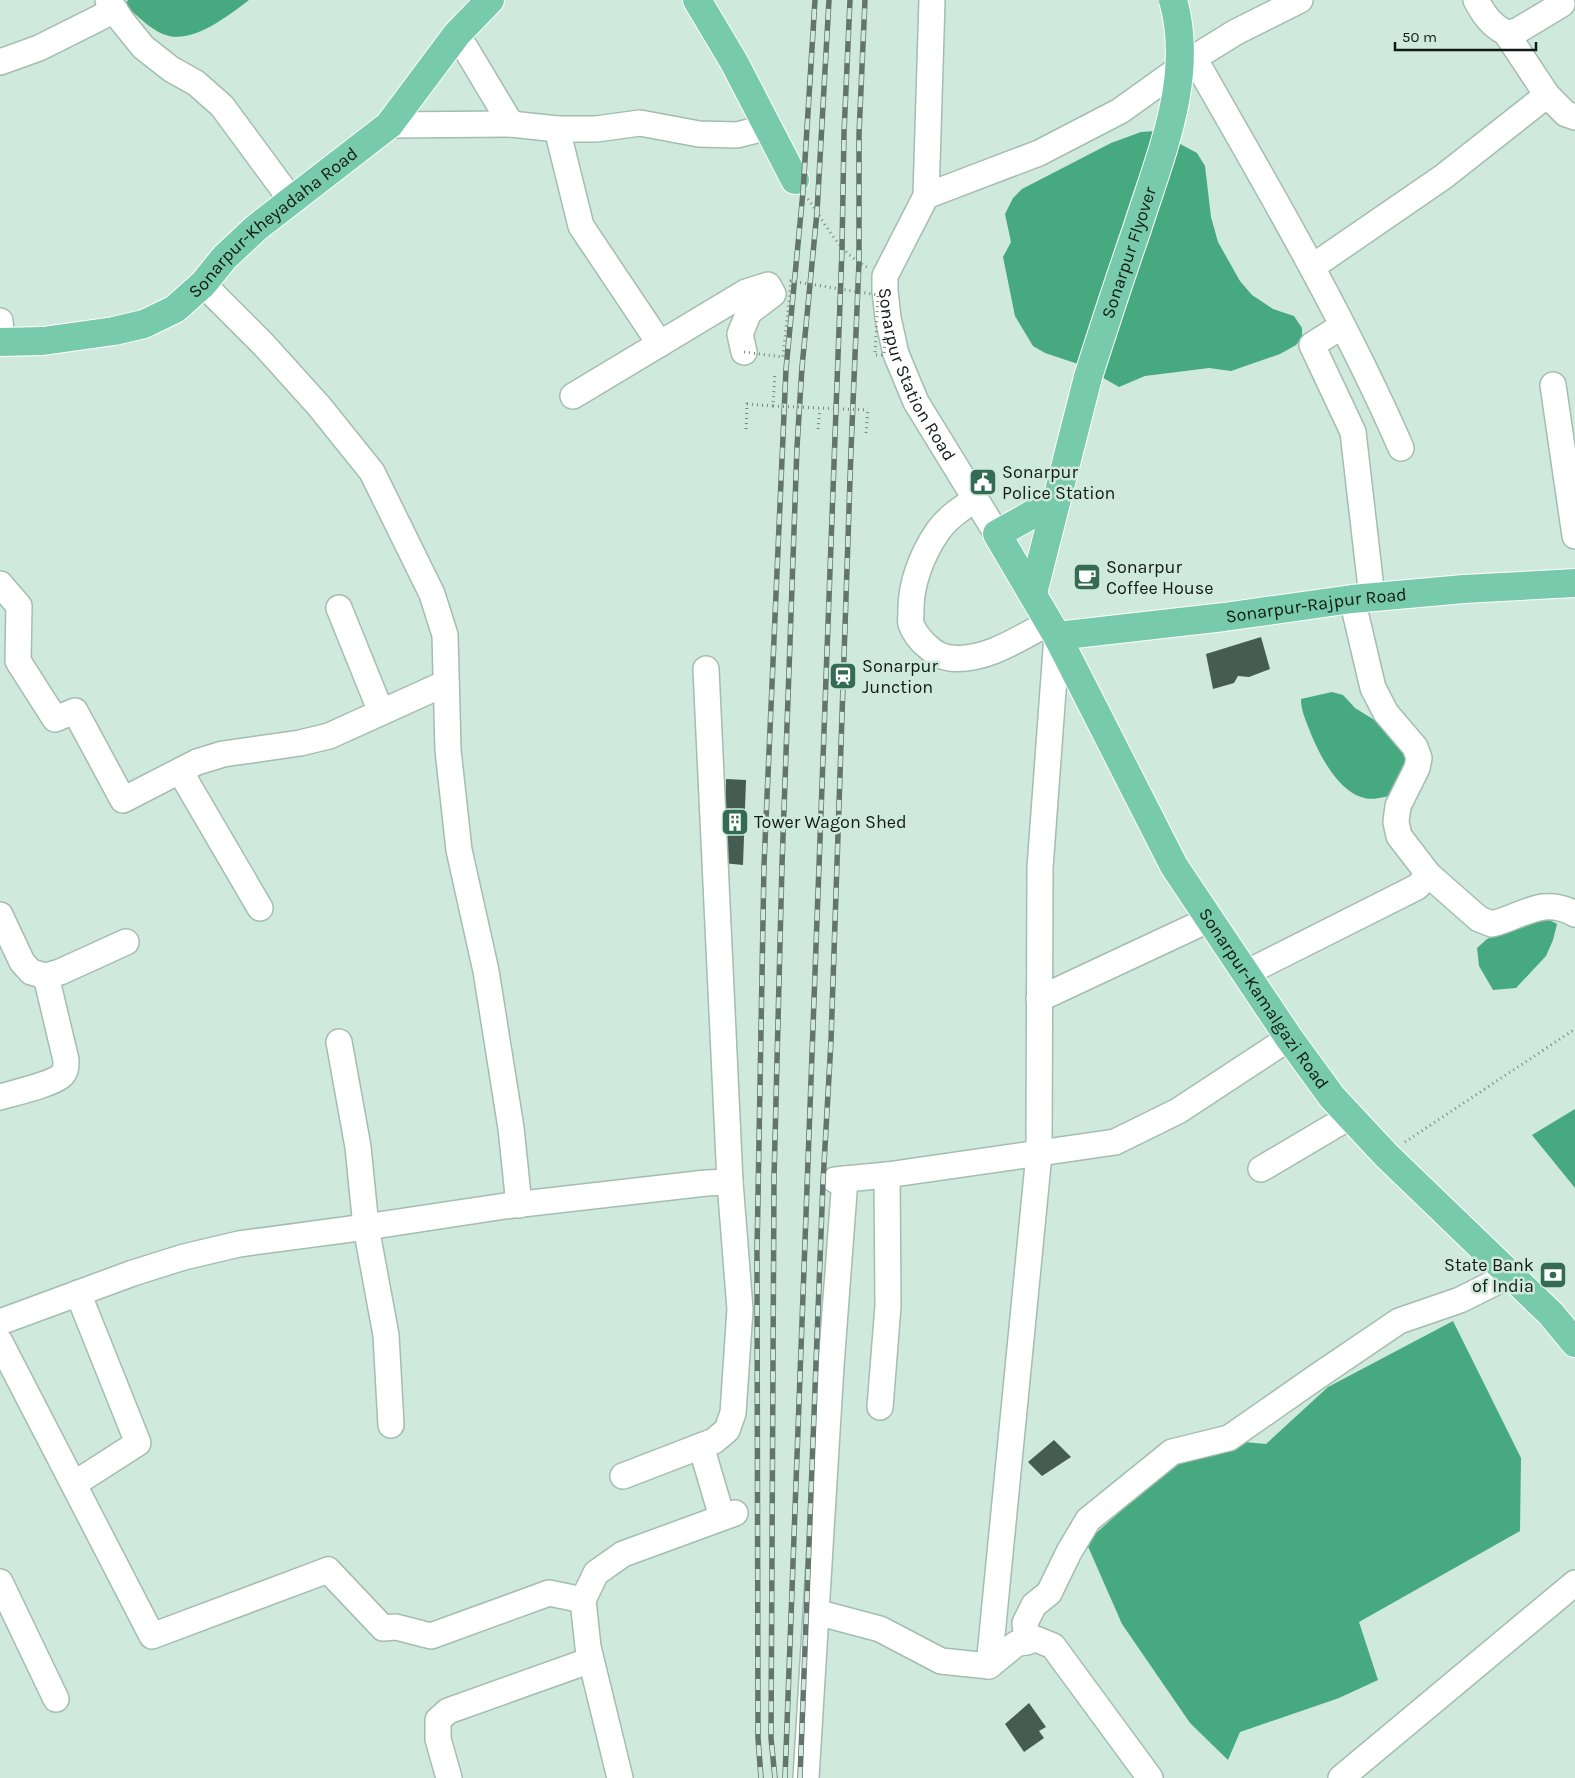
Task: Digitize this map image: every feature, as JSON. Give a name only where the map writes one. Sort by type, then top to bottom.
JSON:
[{"type":"main road","name":"Sonarpur-Kheyadaha Road","points":[[1,335],[43,341],[114,331],[144,324],[175,309],[203,284],[226,257],[256,228],[389,125],[457,34],[490,0]]},
{"type":"main road","points":[[697,0],[734,62],[795,180]]},
{"type":"main road","name":"Sonarpur Flyover","points":[[1033,593],[1088,377],[1160,160],[1173,112],[1179,79],[1179,40],[1173,0]]},
{"type":"main road","points":[[1033,593],[997,534],[1056,501]]},
{"type":"main road","name":"Sonarpur-Rajpur Road","points":[[1053,629],[1224,617],[1362,598],[1464,589],[1575,583]]},
{"type":"main road","name":"Sonarpur-Kamalgazi Road","points":[[1033,593],[1174,866],[1289,1038],[1332,1098],[1386,1155],[1551,1314],[1575,1343]]},
{"type":"street","name":"Sonarpur Station Road","points":[[932,0],[926,196],[885,276],[887,312],[896,354],[916,402],[997,534]]},
{"type":"street","points":[[926,196],[1039,153],[1120,111],[1194,58],[1236,32],[1300,0]]},
{"type":"street","points":[[1476,0],[1486,17],[1496,28],[1506,34],[1547,96],[1566,114],[1575,117]]},
{"type":"street","points":[[1506,34],[1517,31],[1562,4]]},
{"type":"street","points":[[0,62],[39,48],[111,5],[143,47],[171,69],[196,83],[222,106],[292,202]]},
{"type":"street","points":[[457,34],[511,124]]},
{"type":"street","points":[[1194,58],[1312,267],[1378,397],[1401,448]]},
{"type":"street","points":[[1312,267],[1442,177],[1547,96]]},
{"type":"street","points":[[389,125],[511,124],[596,129],[640,123],[699,134],[737,135],[768,127]]},
{"type":"street","points":[[557,128],[581,226],[660,344]]},
{"type":"street","points":[[203,284],[264,344],[313,399],[372,472],[432,594],[445,635],[448,750],[458,850],[486,971],[512,1128],[519,1204]]},
{"type":"street","points":[[573,396],[746,292],[768,285],[773,294],[749,312],[740,334],[744,352]]},
{"type":"street","points":[[1342,326],[1312,345],[1353,432],[1362,598],[1373,688],[1386,714],[1415,747],[1419,758],[1417,768],[1398,806],[1396,822],[1400,836],[1429,875],[1479,919],[1492,924],[1538,907],[1554,906],[1575,914]]},
{"type":"street","points":[[1553,385],[1575,536]]},
{"type":"street","points":[[976,499],[952,515],[938,531],[926,550],[910,597],[911,624],[923,642],[934,653],[949,658],[969,657],[994,651],[1053,629],[1040,868],[1039,1154],[989,1666]]},
{"type":"street","points":[[0,584],[18,606],[18,661],[56,719],[75,711],[123,800],[197,762],[223,754],[300,743],[329,736],[446,683]]},
{"type":"street","points":[[339,608],[381,712]]},
{"type":"street","points":[[623,1476],[714,1441],[727,1430],[733,1413],[740,1309],[730,1182],[706,669]]},
{"type":"street","points":[[180,771],[260,908]]},
{"type":"street","points":[[1246,973],[1418,887],[1429,875]]},
{"type":"street","points":[[0,916],[22,962],[31,972],[46,976],[60,972],[126,942]]},
{"type":"street","points":[[1039,999],[1210,919]]},
{"type":"street","points":[[0,1097],[50,1081],[61,1076],[66,1070],[66,1060],[46,976]]},
{"type":"street","points":[[806,1778],[831,1366],[840,1180],[1115,1142],[1178,1111],[1289,1038]]},
{"type":"street","points":[[340,1042],[358,1147],[366,1227],[386,1335],[392,1425]]},
{"type":"street","points":[[1260,1169],[1349,1117]]},
{"type":"street","points":[[880,1406],[888,1306],[887,1175]]},
{"type":"street","points":[[0,1322],[150,1268],[239,1244],[519,1204],[730,1182]]},
{"type":"street","points":[[1027,1642],[1025,1623],[1034,1605],[1048,1593],[1088,1520],[1172,1452],[1229,1438],[1399,1321],[1460,1300],[1510,1276]]},
{"type":"street","points":[[74,1484],[138,1443],[78,1293]]},
{"type":"street","points":[[0,1342],[152,1636],[328,1570],[383,1628],[396,1627],[431,1636],[549,1593],[583,1600]]},
{"type":"street","points":[[620,1778],[588,1647],[583,1600],[596,1573],[623,1554],[728,1515],[701,1446]]},
{"type":"street","points":[[0,1582],[56,1700]]},
{"type":"street","points":[[1342,1778],[1575,1583]]},
{"type":"street","points":[[816,1612],[880,1629],[941,1661],[989,1666],[1016,1644],[1036,1639],[1052,1646],[1150,1778]]},
{"type":"street","points":[[449,1778],[438,1739],[438,1720],[448,1711],[591,1660]]},
{"type":"path","points":[[795,180],[842,249],[859,262],[885,276]]},
{"type":"path","points":[[744,352],[782,357],[791,281],[878,295],[875,355],[884,356],[887,312]]},
{"type":"path","points":[[774,406],[775,372]]},
{"type":"path","points":[[746,428],[747,404],[868,410],[866,433]]},
{"type":"path","points":[[818,429],[820,408]]},
{"type":"path","points":[[1386,1155],[1575,1029]]},
{"type":"shaded area","points":[[128,0],[249,0],[212,26],[190,35],[179,37],[163,34],[151,27],[125,5]]},
{"type":"shaded area","points":[[1156,131],[1197,153],[1205,166],[1211,217],[1218,242],[1240,281],[1252,295],[1273,309],[1294,316],[1302,328],[1302,338],[1296,345],[1280,354],[1231,371],[1209,368],[1145,376],[1119,387],[1081,365],[1045,353],[1033,346],[1015,316],[1003,257],[1011,242],[1005,214],[1013,198],[1022,189],[1111,143],[1141,132]]},
{"type":"shaded area","points":[[1332,692],[1343,695],[1355,708],[1389,729],[1412,754],[1400,781],[1389,796],[1366,798],[1355,794],[1344,787],[1319,752],[1305,718],[1301,699]]},
{"type":"shaded area","points":[[1542,916],[1557,924],[1546,956],[1516,988],[1493,990],[1479,966],[1477,948],[1487,939]]},
{"type":"shaded area","points":[[1575,1109],[1575,1188],[1532,1135]]},
{"type":"shaded area","points":[[1453,1321],[1521,1458],[1520,1531],[1359,1622],[1378,1680],[1339,1698],[1240,1732],[1228,1760],[1190,1723],[1122,1624],[1086,1542],[1186,1453],[1211,1439],[1266,1444],[1328,1387]]},
{"type":"building","points":[[1261,637],[1270,669],[1249,677],[1238,676],[1234,683],[1213,689],[1206,654]]},
{"type":"building","name":"Tower Wagon Shed","points":[[726,779],[746,780],[743,865],[723,863]]},
{"type":"building","points":[[1054,1440],[1071,1457],[1042,1476],[1028,1462]]},
{"type":"building","points":[[1029,1703],[1046,1727],[1039,1731],[1044,1738],[1024,1752],[1005,1724]]},
{"type":"railway","points":[[761,1778],[758,1738],[757,1252],[764,865],[786,369],[803,192],[815,0]]},
{"type":"railway","points":[[775,1778],[771,1738],[774,1179],[782,865],[797,447],[802,367],[817,212],[829,0]]},
{"type":"railway","points":[[785,1778],[850,0]]},
{"type":"railway","points":[[800,1778],[823,1182],[831,1041],[859,262],[859,134],[865,0]]},
{"type":"place","name":"Sonarpur Police Station","points":[[983,482]]},
{"type":"place","name":"Sonarpur Coffee House","points":[[1087,577]]},
{"type":"place","name":"Sonarpur Junction","points":[[843,676]]},
{"type":"place","name":"Tower Wagon Shed","points":[[735,822]]},
{"type":"place","name":"State Bank of India","points":[[1553,1275]]}]
